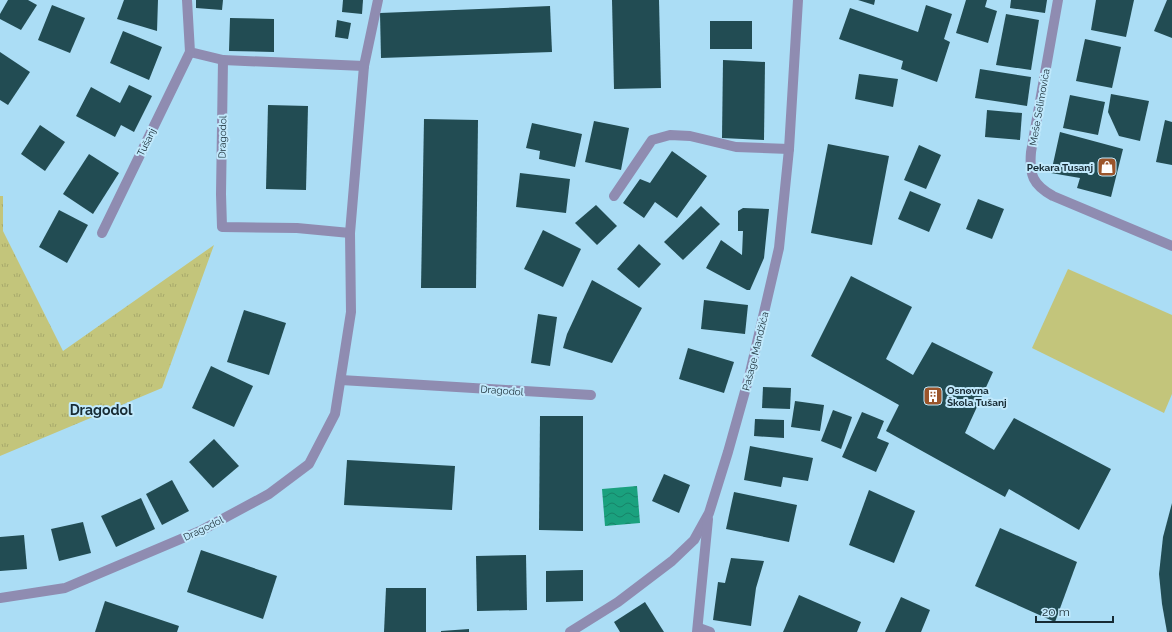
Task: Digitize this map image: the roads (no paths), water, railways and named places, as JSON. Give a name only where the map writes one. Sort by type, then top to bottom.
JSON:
[{"type":"street","name":"Tušanj","points":[[102,233],[190,52],[187,0]]},
{"type":"street","name":"Dragodol","points":[[0,598],[66,588],[202,530],[269,494],[309,464],[335,414],[341,380],[351,312],[350,233],[364,66],[378,0]]},
{"type":"street","name":"Pašage Mandžića","points":[[570,632],[618,602],[672,561],[694,540],[709,513],[745,392],[779,248],[789,149],[798,0]]},
{"type":"street","name":"Meše Selimovića","points":[[1058,0],[1030,166],[1034,179],[1040,188],[1053,196],[1172,246]]},
{"type":"street","points":[[190,52],[223,60],[364,66]]},
{"type":"street","name":"Dragodol","points":[[223,60],[222,227],[297,228],[350,233]]},
{"type":"street","points":[[614,196],[652,140],[670,135],[690,136],[736,147],[789,149]]},
{"type":"street","name":"Dragodol","points":[[341,380],[591,395]]},
{"type":"street","points":[[709,513],[698,630],[710,632]]},
{"type":"water","points":[[637,486],[640,523],[605,526],[602,489]]},
{"type":"place","name":"Pekara Tusanj","points":[[1107,167]]},
{"type":"place","name":"Osnovna Škola Tušanj","points":[[933,396]]},
{"type":"district","name":"Dragodol","points":[[101,410]]}]
